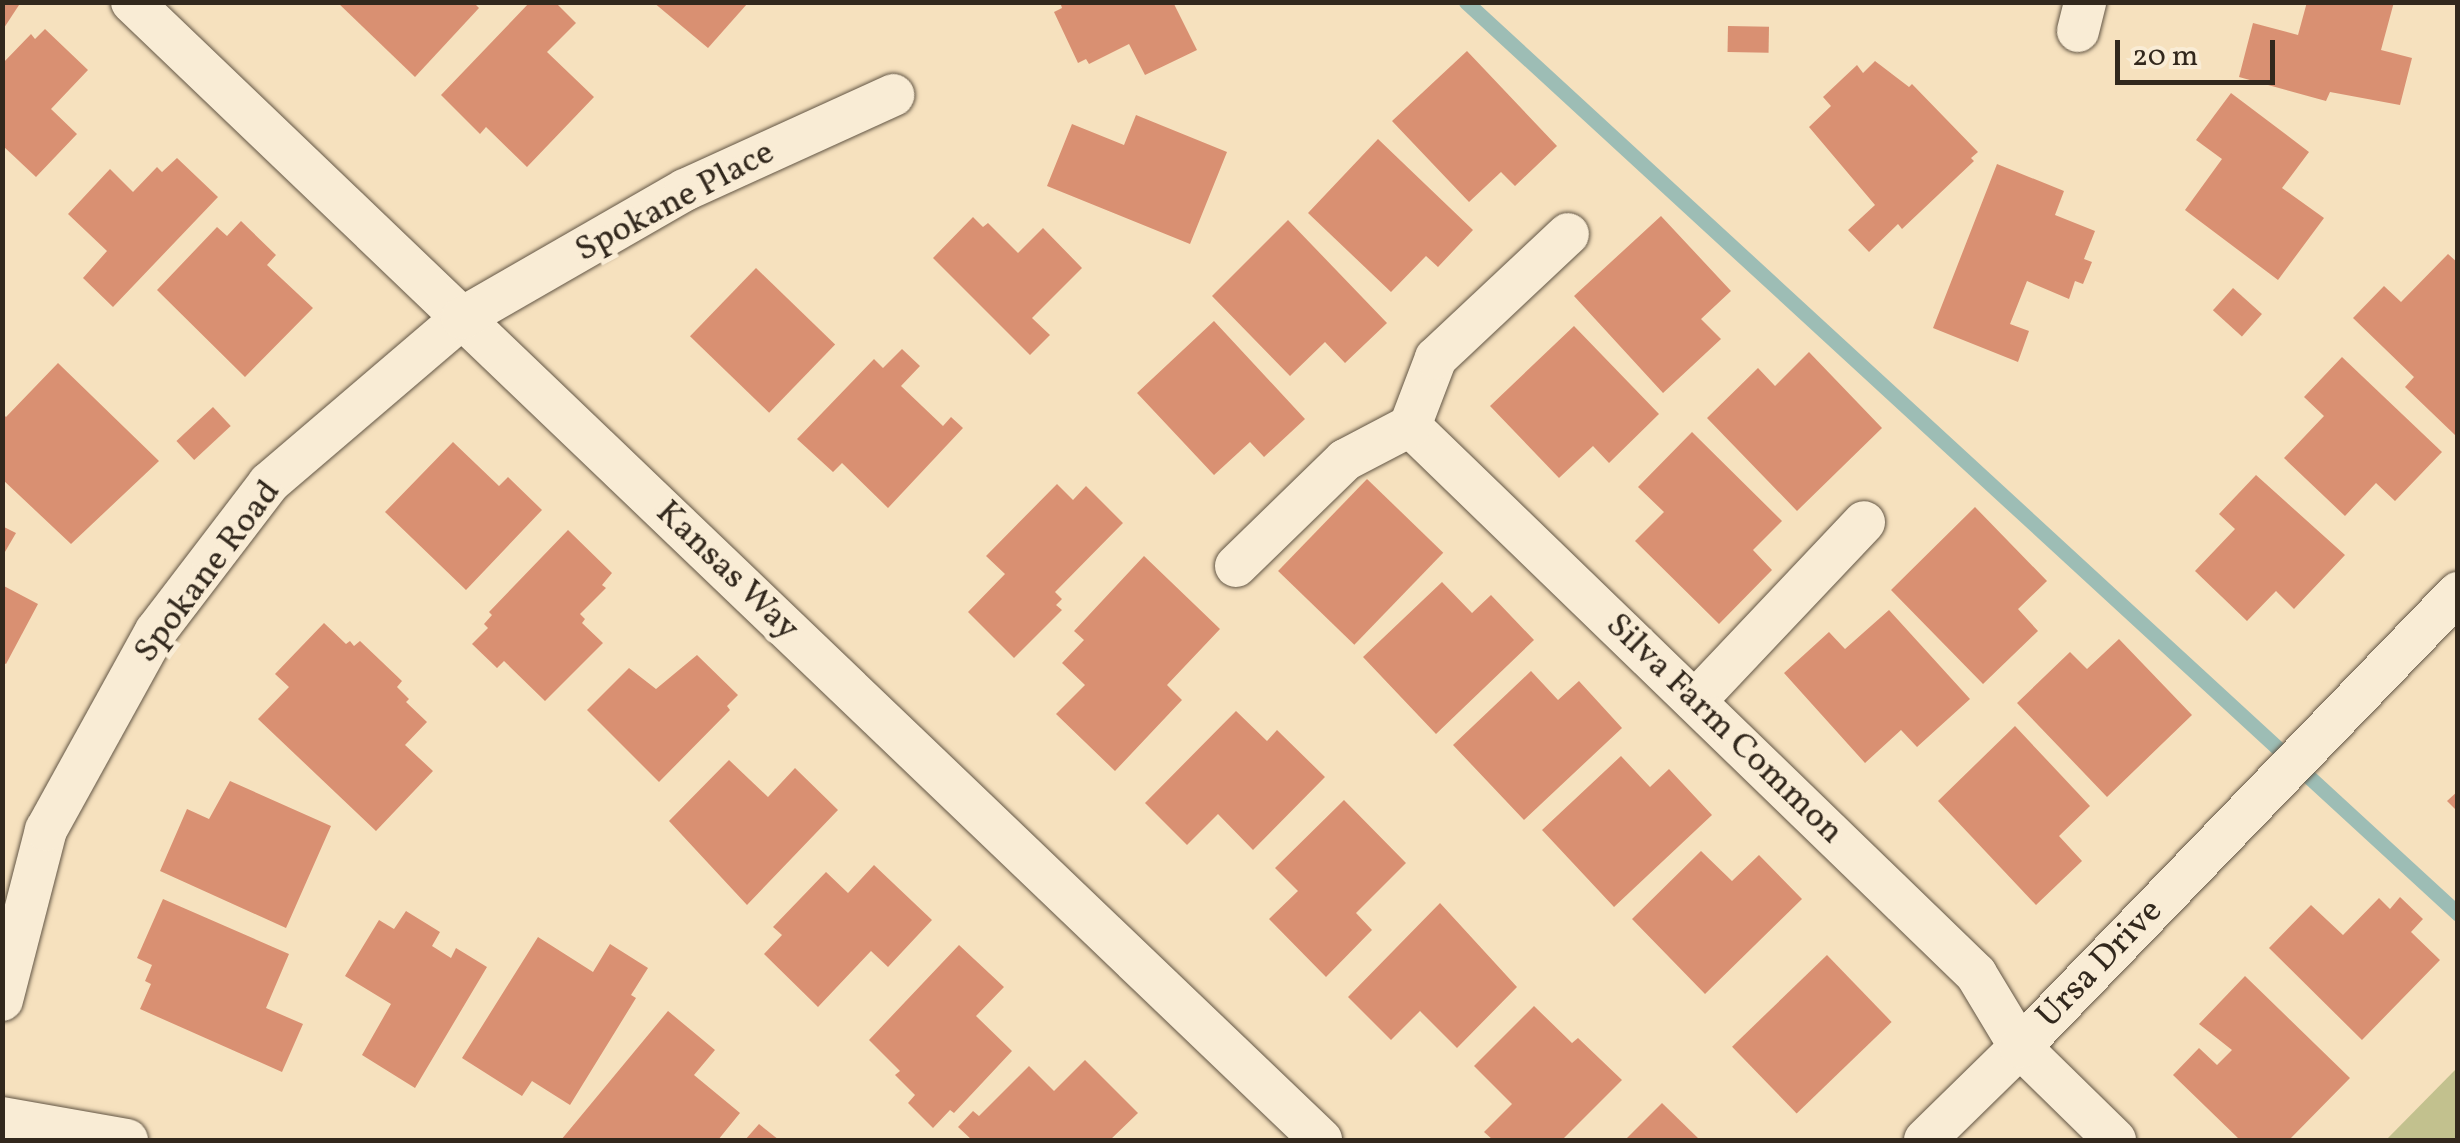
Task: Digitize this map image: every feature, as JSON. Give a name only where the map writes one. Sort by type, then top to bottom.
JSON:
[{"type":"street","name":"Kansas Way","points":[[132,2],[1321,1140]]},
{"type":"street","name":"Spokane Place","points":[[462,318],[686,190],[892,95]]},
{"type":"street","points":[[1236,566],[1345,460],[1410,426],[1436,358],[1568,234]]},
{"type":"street","name":"Spokane Road","points":[[2,1000],[46,830],[156,631],[269,483],[462,318]]},
{"type":"street","name":"Silva Farm Common","points":[[1410,426],[1976,974],[2020,1048],[2115,1140]]},
{"type":"street","points":[[1695,700],[1864,522]]},
{"type":"street","name":"Ursa Drive","points":[[1925,1140],[2020,1048],[2458,593]]},
{"type":"street","points":[[2,1118],[127,1140]]},
{"type":"shaded area","points":[[2457,1068],[2457,1140],[2386,1140]]},
{"type":"building","points":[[2,2],[19,5],[2,31]]},
{"type":"building","points":[[337,2],[473,2],[479,8],[415,77]]},
{"type":"building","points":[[530,2],[555,2],[576,23],[547,52],[594,97],[527,167],[486,127],[480,134],[441,95]]},
{"type":"building","points":[[653,2],[745,2],[747,4],[708,48]]},
{"type":"building","points":[[1060,2],[1173,2],[1197,50],[1145,75],[1129,44],[1089,64],[1086,59],[1078,63],[1054,12],[1062,8]]},
{"type":"building","points":[[2307,2],[2394,2],[2381,50],[2412,58],[2400,105],[2330,92],[2326,101],[2239,77],[2253,23],[2298,35]]},
{"type":"building","points":[[1728,26],[1769,27],[1769,53],[1728,52]]},
{"type":"building","points":[[45,29],[88,70],[51,109],[77,134],[36,177],[2,145],[2,64],[31,34],[35,39]]},
{"type":"building","points":[[1467,51],[1557,146],[1515,186],[1501,172],[1469,202],[1392,121]]},
{"type":"building","points":[[1875,61],[1909,87],[1912,84],[1978,152],[1971,158],[1974,161],[1902,229],[1898,224],[1869,252],[1848,230],[1875,205],[1809,127],[1831,106],[1823,97],[1857,65],[1863,73]]},
{"type":"building","points":[[2231,93],[2309,152],[2282,188],[2324,218],[2278,280],[2185,210],[2222,159],[2196,140]]},
{"type":"building","points":[[1136,115],[1227,152],[1190,244],[1047,186],[1072,124],[1124,145]]},
{"type":"building","points":[[1378,139],[1473,230],[1438,267],[1426,256],[1391,292],[1308,213]]},
{"type":"building","points":[[177,158],[218,197],[113,307],[83,278],[107,251],[68,214],[110,169],[133,192],[157,167],[162,172]]},
{"type":"building","points":[[1997,164],[2064,191],[2055,215],[2095,231],[2084,259],[2092,262],[2083,284],[2075,281],[2069,299],[2027,281],[2010,324],[2029,331],[2018,362],[1933,328]]},
{"type":"building","points":[[1661,216],[1731,291],[1701,319],[1721,339],[1663,393],[1574,296]]},
{"type":"building","points":[[973,217],[983,227],[988,223],[1018,253],[1043,228],[1082,268],[1032,318],[1050,335],[1030,355],[933,258]]},
{"type":"building","points":[[1288,220],[1387,323],[1345,363],[1325,342],[1290,376],[1212,296]]},
{"type":"building","points":[[241,221],[276,255],[267,265],[313,308],[245,377],[157,290],[217,227],[227,236]]},
{"type":"building","points":[[2448,254],[2458,263],[2455,435],[2405,387],[2414,377],[2353,318],[2384,286],[2401,302]]},
{"type":"building","points":[[756,268],[835,344],[769,413],[690,336]]},
{"type":"building","points":[[2233,288],[2262,314],[2242,336],[2213,310]]},
{"type":"building","points":[[1214,321],[1305,419],[1264,457],[1250,442],[1214,475],[1137,393]]},
{"type":"building","points":[[1574,326],[1659,414],[1609,463],[1593,446],[1559,478],[1490,406]]},
{"type":"building","points":[[902,349],[920,366],[901,386],[943,426],[951,417],[963,428],[888,508],[842,463],[833,472],[797,439],[874,359],[883,368]]},
{"type":"building","points":[[1809,352],[1882,428],[1797,511],[1707,418],[1758,368],[1775,386]]},
{"type":"building","points":[[2342,357],[2442,452],[2395,501],[2376,483],[2345,516],[2284,458],[2324,416],[2304,397]]},
{"type":"building","points":[[58,363],[159,461],[71,544],[2,479],[2,413],[6,417]]},
{"type":"building","points":[[213,407],[231,426],[194,460],[176,441]]},
{"type":"building","points":[[1692,432],[1782,521],[1753,550],[1772,570],[1719,624],[1635,541],[1664,512],[1638,487]]},
{"type":"building","points":[[453,442],[499,486],[508,477],[542,510],[466,590],[385,512]]},
{"type":"building","points":[[2256,475],[2345,555],[2294,609],[2276,591],[2247,621],[2195,571],[2235,529],[2219,514]]},
{"type":"building","points":[[1367,479],[1443,553],[1354,645],[1278,571]]},
{"type":"building","points":[[1057,484],[1073,500],[1086,486],[1123,523],[1055,592],[1062,599],[1056,605],[1062,610],[1014,658],[968,612],[1005,574],[986,556]]},
{"type":"building","points":[[1975,507],[2047,581],[2018,609],[2038,631],[1983,684],[1891,590]]},
{"type":"building","points":[[2,526],[16,533],[2,557]]},
{"type":"building","points":[[568,530],[612,573],[602,585],[606,588],[580,614],[585,619],[582,623],[603,643],[545,701],[504,661],[497,668],[472,644],[488,628],[484,624],[492,615],[489,612]]},
{"type":"building","points":[[1144,556],[1220,629],[1167,685],[1182,700],[1115,771],[1056,714],[1085,685],[1062,663],[1084,640],[1074,631]]},
{"type":"building","points":[[1442,582],[1472,613],[1491,595],[1534,640],[1436,734],[1363,657]]},
{"type":"building","points":[[2,585],[38,604],[6,664],[2,662]]},
{"type":"building","points":[[1889,610],[1970,699],[1917,747],[1901,730],[1865,763],[1784,673],[1829,632],[1845,649]]},
{"type":"building","points":[[324,623],[346,644],[350,641],[354,646],[360,641],[402,681],[397,687],[409,699],[406,702],[427,722],[405,745],[433,771],[376,831],[258,719],[289,687],[275,674]]},
{"type":"building","points":[[2119,639],[2192,715],[2107,797],[2017,703],[2070,652],[2087,669]]},
{"type":"building","points":[[697,655],[738,695],[727,706],[730,710],[659,782],[587,710],[629,668],[656,689]]},
{"type":"building","points":[[1531,671],[1558,700],[1579,681],[1622,728],[1524,820],[1453,745]]},
{"type":"building","points":[[1236,711],[1267,741],[1277,730],[1325,777],[1253,850],[1218,814],[1187,845],[1145,803]]},
{"type":"building","points":[[2015,726],[2090,806],[2059,836],[2082,861],[2036,905],[1938,801]]},
{"type":"building","points":[[1621,756],[1650,787],[1669,769],[1712,815],[1614,907],[1542,830]]},
{"type":"building","points":[[729,760],[768,797],[795,768],[838,810],[747,905],[669,821]]},
{"type":"building","points":[[230,781],[331,826],[286,928],[160,871],[187,809],[209,819]]},
{"type":"building","points":[[2458,791],[2458,812],[2447,801]]},
{"type":"building","points":[[1344,800],[1406,863],[1356,913],[1372,930],[1326,977],[1269,919],[1298,891],[1275,868]]},
{"type":"building","points":[[1701,851],[1732,881],[1759,855],[1802,899],[1705,994],[1632,919]]},
{"type":"building","points":[[874,865],[932,920],[888,967],[871,951],[818,1007],[764,954],[782,935],[773,927],[826,872],[848,893]]},
{"type":"building","points":[[2400,897],[2423,919],[2411,932],[2440,960],[2362,1040],[2269,948],[2311,905],[2343,935],[2379,898],[2390,909]]},
{"type":"building","points":[[163,899],[289,954],[266,1008],[303,1024],[282,1072],[140,1009],[151,984],[145,981],[152,965],[137,958]]},
{"type":"building","points":[[1440,903],[1517,987],[1457,1048],[1420,1011],[1391,1040],[1348,997]]},
{"type":"building","points":[[406,911],[440,932],[432,946],[451,958],[456,948],[487,967],[415,1088],[362,1055],[391,1004],[345,976],[379,920],[394,929]]},
{"type":"building","points":[[538,937],[593,972],[610,944],[648,968],[631,995],[636,998],[570,1105],[532,1081],[522,1096],[462,1058]]},
{"type":"building","points":[[959,945],[1004,987],[976,1016],[1012,1051],[954,1113],[950,1110],[933,1128],[908,1103],[915,1095],[895,1075],[900,1071],[869,1040]]},
{"type":"building","points":[[1827,955],[1892,1022],[1797,1114],[1732,1047]]},
{"type":"building","points":[[2245,976],[2350,1078],[2289,1140],[2240,1140],[2173,1075],[2199,1048],[2217,1065],[2232,1050],[2199,1024]]},
{"type":"building","points":[[1534,1006],[1572,1043],[1578,1038],[1622,1080],[1562,1140],[1493,1140],[1484,1132],[1512,1104],[1474,1066]]},
{"type":"building","points":[[668,1011],[715,1050],[694,1075],[740,1113],[718,1140],[561,1140]]},
{"type":"building","points":[[1085,1060],[1138,1113],[1110,1140],[972,1140],[958,1127],[973,1111],[979,1116],[1029,1066],[1054,1091]]},
{"type":"building","points":[[1662,1103],[1700,1140],[1625,1140]]},
{"type":"building","points":[[759,1124],[779,1140],[745,1140]]},
{"type":"waterway","points":[[1466,2],[2458,914]]}]
